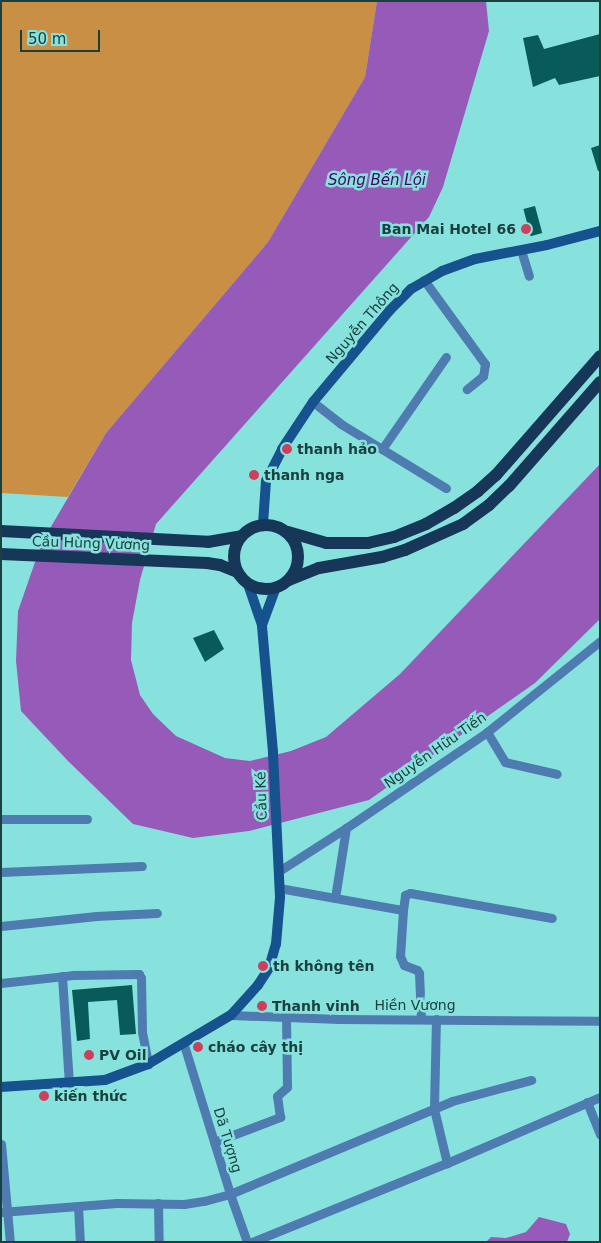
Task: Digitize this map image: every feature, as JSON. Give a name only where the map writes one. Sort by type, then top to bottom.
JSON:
[{"type":"main road","name":"Nguyễn Thông","points":[[263,524],[263,498],[272,466],[313,402],[390,310],[411,289],[424,280],[451,267],[475,259],[600,231]]},
{"type":"main road","points":[[262,624],[248,584],[237,572],[233,553],[241,536],[254,526],[263,524],[272,525],[288,532],[326,543],[368,543],[394,537],[418,527],[454,508],[478,492],[496,475],[600,356]]},
{"type":"main road","points":[[248,584],[262,589],[276,587],[288,580],[319,568],[382,558],[405,550],[463,524],[509,486],[600,382]]},
{"type":"main road","name":"Cầu Hùng Vương","points":[[1,532],[208,542],[241,536]]},
{"type":"main road","points":[[288,532],[297,547],[298,556],[294,573],[288,580]]},
{"type":"main road","name":"Cầu Hùng Vương","points":[[1,554],[220,565],[237,572]]},
{"type":"main road","points":[[262,624],[276,587]]},
{"type":"main road","name":"Cầu Ké","points":[[1,1087],[69,1084],[114,1078],[148,1064],[184,1045],[231,1015],[258,985],[275,953],[278,932],[279,888],[272,752],[262,624]]},
{"type":"street","points":[[521,250],[529,276]]},
{"type":"street","points":[[424,280],[485,364],[484,376],[467,389]]},
{"type":"street","points":[[382,450],[446,357]]},
{"type":"street","points":[[313,402],[382,450],[446,488]]},
{"type":"street","name":"Nguyễn Hữu Tiến","points":[[279,871],[487,732],[600,641]]},
{"type":"street","points":[[487,732],[505,762],[557,774]]},
{"type":"street","points":[[1,819],[87,819]]},
{"type":"street","points":[[335,898],[346,828]]},
{"type":"street","points":[[1,872],[142,866]]},
{"type":"street","points":[[279,888],[404,910]]},
{"type":"street","points":[[421,1019],[420,974],[417,970],[404,965],[400,956],[405,895],[410,893],[552,918]]},
{"type":"street","points":[[1,926],[77,918],[157,913]]},
{"type":"street","points":[[1,983],[62,976],[139,974],[142,1032],[148,1064]]},
{"type":"street","points":[[62,976],[69,1084]]},
{"type":"street","name":"Hiền Vương","points":[[231,1015],[286,1018],[600,1021]]},
{"type":"street","points":[[214,1142],[280,1117],[277,1096],[287,1087],[286,1018]]},
{"type":"street","points":[[436,1018],[434,1109],[447,1163]]},
{"type":"street","name":"Dã Tượng","points":[[184,1045],[230,1194],[248,1242]]},
{"type":"street","points":[[4,1212],[117,1203],[184,1204],[230,1194],[434,1109],[472,1095],[531,1080]]},
{"type":"street","points":[[252,1242],[447,1163],[600,1097]]},
{"type":"street","points":[[587,1102],[600,1135]]},
{"type":"street","points":[[1,1144],[4,1212],[10,1242]]},
{"type":"street","points":[[158,1203],[159,1242]]},
{"type":"street","points":[[78,1206],[80,1242]]},
{"type":"shaded area","points":[[1,1],[377,1],[365,77],[268,242],[106,433],[68,497],[1,493]]},
{"type":"water","name":"Sông Bến Lội","points":[[377,1],[486,1],[489,31],[443,187],[429,217],[156,524],[140,580],[132,623],[131,660],[140,695],[153,714],[176,736],[225,758],[250,761],[291,751],[326,737],[400,674],[600,464],[600,619],[535,683],[369,800],[249,831],[193,838],[133,824],[68,761],[21,711],[16,661],[18,611],[42,542],[106,433],[268,242],[365,77]]},
{"type":"water","points":[[539,1217],[566,1224],[570,1234],[567,1242],[486,1242],[491,1237],[506,1238],[526,1232]]},
{"type":"building","points":[[600,34],[600,76],[559,85],[555,78],[533,87],[523,38],[538,35],[544,49]]},
{"type":"building","points":[[600,145],[600,171],[598,171],[591,148]]},
{"type":"building","points":[[535,206],[542,233],[531,236],[523,209]]},
{"type":"building","points":[[214,630],[224,649],[205,662],[193,638]]},
{"type":"building","points":[[132,985],[136,1034],[120,1035],[117,1000],[88,1002],[90,1039],[77,1041],[72,990]]},
{"type":"place","name":"Ban Mai Hotel 66","points":[[526,229]]},
{"type":"place","name":"thanh hảo","points":[[287,449]]},
{"type":"place","name":"thanh nga","points":[[254,475]]},
{"type":"place","name":"th không tên","points":[[263,966]]},
{"type":"place","name":"Thanh vinh","points":[[262,1006]]},
{"type":"place","name":"cháo cây thị","points":[[198,1047]]},
{"type":"place","name":"PV Oil","points":[[89,1055]]},
{"type":"place","name":"kiến thức","points":[[44,1096]]}]
